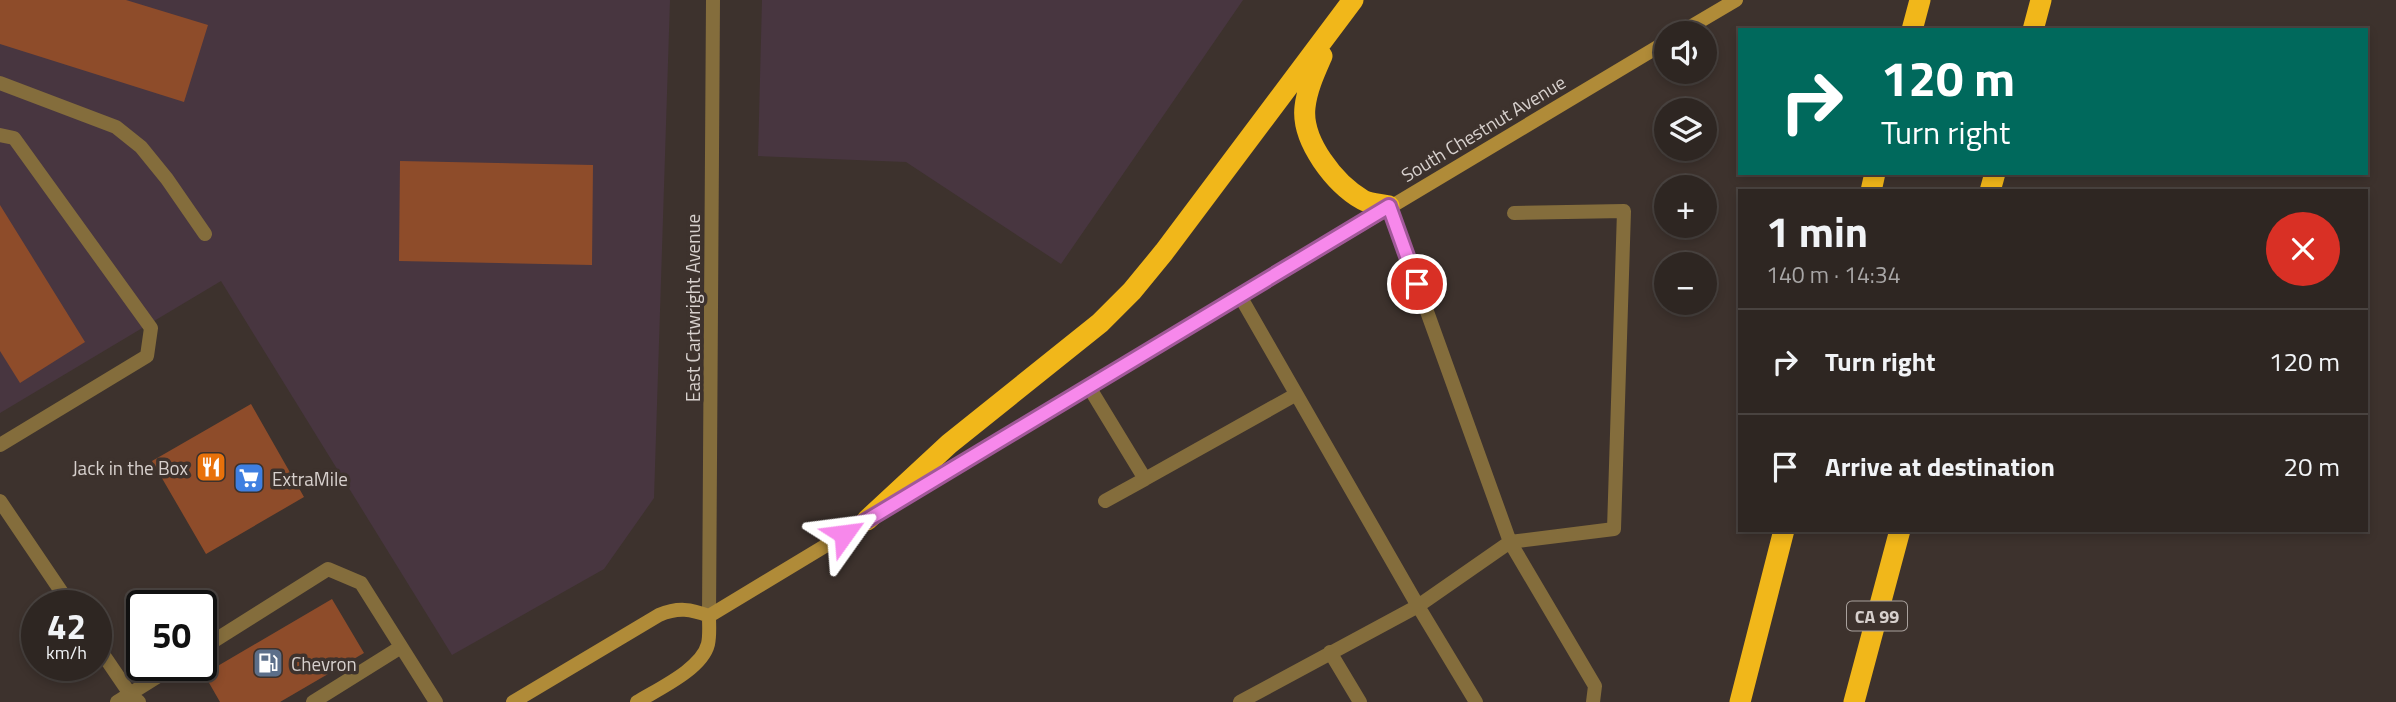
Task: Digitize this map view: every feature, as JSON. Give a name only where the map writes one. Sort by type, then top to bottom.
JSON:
[{"type":"highway","points":[[867,520],[958,437],[1100,323],[1132,291],[1164,253],[1353,0]]},
{"type":"highway","points":[[1913,28],[1920,0]]},
{"type":"highway","points":[[2034,28],[2041,0]]},
{"type":"highway","points":[[1335,25],[1311,82],[1305,107],[1305,122],[1312,143],[1336,179],[1365,201],[1389,206]]},
{"type":"highway","points":[[1740,702],[1783,532]]},
{"type":"highway","name":"CA 99","points":[[1854,702],[1899,532]]},
{"type":"main road","points":[[1700,21],[1736,0]]},
{"type":"main road","name":"South Chestnut Avenue","points":[[709,616],[1654,49]]},
{"type":"main road","points":[[513,702],[660,615],[683,609],[709,616],[708,645],[702,657],[690,669],[637,702]]},
{"type":"street","name":"East Cartwright Avenue","points":[[709,616],[713,0]]},
{"type":"street","points":[[0,83],[116,127],[141,148],[158,168],[205,234]]},
{"type":"street","points":[[0,135],[14,138],[152,328],[147,356],[0,445]]},
{"type":"street","points":[[1389,206],[1510,542],[1595,686],[1593,702]]},
{"type":"street","points":[[1240,702],[1418,606],[1510,542],[1614,529],[1624,211],[1514,213]]},
{"type":"street","points":[[1240,296],[1295,395],[1476,702]]},
{"type":"street","points":[[1089,387],[1145,479]]},
{"type":"street","points":[[1105,501],[1295,395]]},
{"type":"street","points":[[0,500],[60,590]]},
{"type":"street","points":[[217,639],[328,569],[361,583],[436,702]]},
{"type":"street","points":[[313,702],[401,648]]},
{"type":"street","points":[[1330,652],[1360,702]]},
{"type":"street","points":[[112,671],[129,699],[154,681]]},
{"type":"shaded area","points":[[0,0],[670,0],[654,498],[604,569],[452,655],[221,281],[0,413]]},
{"type":"shaded area","points":[[762,0],[1243,0],[1061,264],[906,162],[758,156]]},
{"type":"building","points":[[0,0],[126,0],[208,25],[184,102],[0,44]]},
{"type":"building","points":[[400,161],[593,165],[592,265],[399,261]]},
{"type":"building","points":[[0,205],[85,342],[20,383],[0,351]]},
{"type":"building","points":[[251,404],[304,497],[206,554],[152,461]]},
{"type":"building","points":[[332,599],[364,653],[280,702],[220,702],[208,681],[217,681],[217,666]]},
{"type":"place","name":"Jack in the Box","points":[[211,467]]},
{"type":"place","name":"ExtraMile","points":[[249,478]]},
{"type":"place","name":"Chevron","points":[[268,663]]},
{"type":"route","points":[[844,534],[1389,206],[1417,284]]}]
